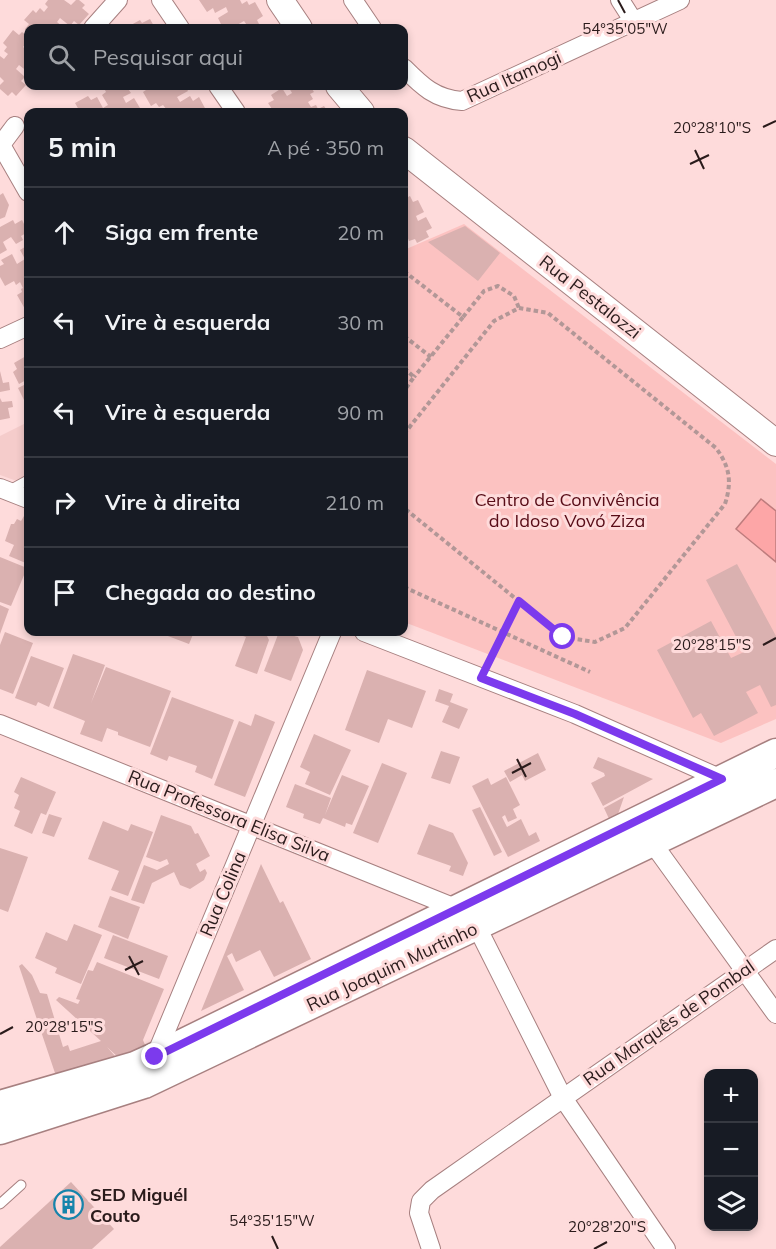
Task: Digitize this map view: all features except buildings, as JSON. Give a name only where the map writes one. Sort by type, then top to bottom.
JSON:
[{"type":"main road","name":"Rua Joaquim Murtinho","points":[[0,1130],[144,1084],[467,918],[722,779],[776,753]]},
{"type":"main road","name":"Rua Joaquim Murtinho","points":[[0,1105],[135,1066],[467,918],[651,841],[765,788]]},
{"type":"street","points":[[97,24],[118,0]]},
{"type":"street","points":[[161,0],[177,24]]},
{"type":"street","points":[[280,0],[296,24]]},
{"type":"street","points":[[353,0],[369,24]]},
{"type":"street","points":[[620,0],[634,22]]},
{"type":"street","name":"Rua Itamogi","points":[[408,72],[430,92],[445,99],[462,101],[680,0]]},
{"type":"street","points":[[221,90],[233,108]]},
{"type":"street","points":[[342,90],[358,108]]},
{"type":"street","points":[[15,126],[1,145],[24,185]]},
{"type":"street","name":"Rua Pestalozzi","points":[[408,153],[776,443]]},
{"type":"street","points":[[0,339],[24,328]]},
{"type":"street","points":[[4,489],[24,497]]},
{"type":"street","name":"Rua Colina","points":[[155,1057],[331,636]]},
{"type":"street","points":[[374,636],[575,714],[722,779],[765,788]]},
{"type":"street","name":"Rua Professora Elisa Silva","points":[[0,724],[251,825],[467,918]]},
{"type":"street","points":[[651,841],[776,1014]]},
{"type":"street","points":[[467,918],[563,1098],[666,1249]]},
{"type":"street","name":"Rua Marquês de Pombal","points":[[431,1249],[418,1213],[421,1202],[432,1190],[776,949]]},
{"type":"lane","points":[[4,489],[24,482]]},
{"type":"lane","points":[[0,1204],[21,1185]]},
{"type":"path","points":[[408,274],[462,317]]},
{"type":"path","points":[[408,385],[484,291],[498,286],[514,296],[519,308]]},
{"type":"path","points":[[408,429],[494,321],[519,308],[548,313],[716,448],[724,460],[730,490],[725,504],[625,628],[595,642],[563,637],[408,511]]},
{"type":"path","points":[[408,339],[431,357]]},
{"type":"path","points":[[408,372],[414,377]]},
{"type":"path","points":[[408,590],[590,672]]},
{"type":"path","points":[[481,678],[519,601]]},
{"type":"shaded area","points":[[24,424],[24,484],[0,475],[0,436]]},
{"type":"shaded area","points":[[761,499],[776,511],[776,562],[736,529]]},
{"type":"green space","name":"Centro de Convivência do Idoso Vovó Ziza","points":[[464,224],[776,464],[776,719],[721,743],[408,624],[408,248]]},
{"type":"place","name":"SED Miguél Couto","points":[[69,1205]]},
{"type":"route","points":[[155,1057],[722,779],[575,714],[481,678],[519,601],[563,637]]}]
